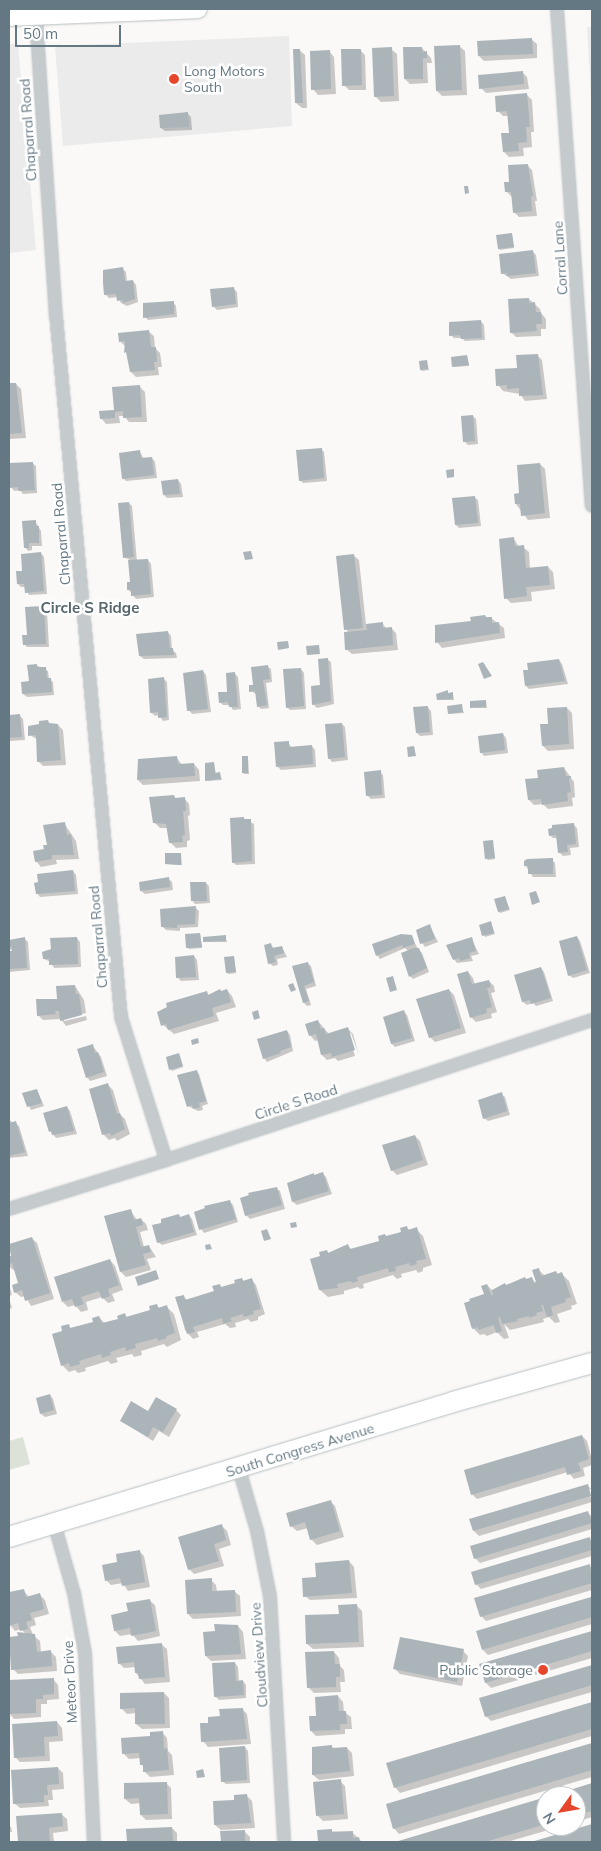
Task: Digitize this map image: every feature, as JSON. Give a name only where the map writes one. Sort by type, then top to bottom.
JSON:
[{"type":"main road","points":[[9,17],[198,9]]},
{"type":"main road","name":"South Congress Avenue","points":[[9,1537],[239,1469],[453,1402],[592,1363]]},
{"type":"street","name":"Corral Lane","points":[[557,9],[592,506]]},
{"type":"street","name":"Chaparral Road","points":[[36,17],[56,315],[121,1018],[166,1160]]},
{"type":"street","name":"Circle S Road","points":[[9,1209],[166,1160],[592,1020]]},
{"type":"street","name":"Cloudview Drive","points":[[239,1469],[257,1532],[270,1596],[284,1842]]},
{"type":"street","name":"Meteor Drive","points":[[54,1523],[74,1593],[85,1653],[94,1842]]},
{"type":"shaded area","points":[[587,27],[592,27],[592,115]]},
{"type":"shaded area","name":"Long Motors South","points":[[289,36],[292,126],[63,146],[55,46]]},
{"type":"shaded area","points":[[9,44],[18,44],[36,250],[9,253]]},
{"type":"shaded area","points":[[23,1437],[30,1464],[9,1470],[9,1441]]},
{"type":"building","points":[[532,38],[533,54],[478,56],[477,41]]},
{"type":"building","points":[[460,45],[462,90],[436,91],[434,46]]},
{"type":"building","points":[[392,47],[394,96],[374,97],[372,48]]},
{"type":"building","points":[[403,47],[422,47],[422,52],[427,51],[427,58],[423,58],[423,79],[404,79]]},
{"type":"building","points":[[293,49],[300,49],[303,103],[295,103]]},
{"type":"building","points":[[341,49],[361,49],[362,85],[342,86]]},
{"type":"building","points":[[330,50],[331,89],[311,90],[310,51]]},
{"type":"building","points":[[523,71],[524,84],[479,89],[478,75]]},
{"type":"building","points":[[527,93],[530,127],[526,127],[527,142],[518,143],[519,151],[503,152],[501,133],[509,133],[507,111],[496,112],[495,96]]},
{"type":"building","points":[[188,112],[189,127],[160,128],[159,115]]},
{"type":"building","points":[[528,164],[533,196],[531,196],[532,211],[513,213],[511,192],[505,192],[504,182],[509,182],[508,165]]},
{"type":"building","points":[[464,186],[468,186],[469,193],[465,194]]},
{"type":"building","points":[[512,233],[514,247],[498,249],[496,235]]},
{"type":"building","points":[[533,250],[536,273],[507,276],[507,273],[501,274],[499,254]]},
{"type":"building","points":[[123,267],[125,281],[133,280],[135,299],[123,303],[122,300],[117,301],[116,294],[104,295],[103,270]]},
{"type":"building","points":[[234,287],[236,304],[212,307],[210,289]]},
{"type":"building","points":[[529,298],[529,303],[535,302],[536,312],[541,312],[542,324],[536,324],[537,331],[510,333],[508,299]]},
{"type":"building","points":[[174,301],[174,314],[143,318],[143,303]]},
{"type":"building","points":[[481,320],[482,338],[461,339],[460,335],[449,336],[449,322]]},
{"type":"building","points":[[149,330],[151,347],[156,347],[157,362],[154,362],[155,370],[130,372],[126,352],[124,353],[125,341],[119,342],[118,333]]},
{"type":"building","points":[[538,354],[543,395],[519,396],[519,388],[507,389],[507,385],[496,386],[495,369],[517,368],[516,355]]},
{"type":"building","points":[[467,355],[469,365],[452,367],[451,357]]},
{"type":"building","points":[[427,360],[428,369],[420,370],[419,361]]},
{"type":"building","points":[[9,383],[16,383],[22,433],[9,434]]},
{"type":"building","points":[[140,385],[142,417],[123,418],[123,411],[115,412],[115,418],[100,419],[99,411],[114,410],[112,387]]},
{"type":"building","points":[[473,415],[475,441],[463,442],[461,416]]},
{"type":"building","points":[[322,448],[324,478],[299,481],[296,450]]},
{"type":"building","points":[[140,450],[141,458],[152,457],[154,475],[122,479],[119,453]]},
{"type":"building","points":[[33,462],[35,490],[18,491],[18,487],[9,488],[9,463]]},
{"type":"building","points":[[540,463],[545,513],[521,516],[520,504],[515,504],[514,494],[519,493],[517,465]]},
{"type":"building","points":[[454,469],[454,477],[447,478],[446,470]]},
{"type":"building","points":[[178,479],[180,494],[163,495],[161,481]]},
{"type":"building","points":[[475,496],[478,523],[455,525],[452,498]]},
{"type":"building","points":[[129,502],[134,557],[123,558],[118,503]]},
{"type":"building","points":[[36,520],[36,526],[39,526],[39,543],[29,543],[29,548],[24,548],[22,521]]},
{"type":"building","points":[[514,537],[515,546],[524,545],[526,568],[548,566],[550,585],[526,587],[527,596],[504,599],[499,539]]},
{"type":"building","points":[[251,551],[253,559],[245,560],[243,552]]},
{"type":"building","points":[[41,552],[44,591],[25,593],[24,584],[17,584],[16,571],[22,571],[21,554]]},
{"type":"building","points":[[354,554],[363,628],[344,630],[336,556]]},
{"type":"building","points":[[148,559],[151,594],[131,596],[131,590],[127,590],[127,582],[130,582],[128,560]]},
{"type":"building","points":[[44,606],[46,644],[23,645],[22,635],[27,635],[25,607]]},
{"type":"building","points":[[485,615],[486,617],[492,617],[492,623],[499,622],[500,633],[435,643],[435,625],[471,621],[470,617]]},
{"type":"building","points":[[383,622],[383,628],[392,627],[393,645],[345,650],[344,632],[367,630],[366,624]]},
{"type":"building","points":[[168,631],[170,648],[173,648],[174,655],[139,656],[136,634]]},
{"type":"building","points":[[288,641],[289,648],[278,650],[277,642]]},
{"type":"building","points":[[319,645],[320,654],[307,655],[306,646]]},
{"type":"building","points":[[328,658],[331,701],[312,705],[311,686],[320,685],[318,659]]},
{"type":"building","points":[[559,659],[565,681],[525,686],[523,670],[528,670],[527,663]]},
{"type":"building","points":[[483,662],[492,676],[484,679],[478,664]]},
{"type":"building","points":[[37,664],[37,667],[46,667],[47,678],[51,678],[52,692],[22,694],[21,682],[29,681],[27,665]]},
{"type":"building","points":[[268,665],[270,679],[263,680],[267,705],[257,707],[255,691],[249,692],[249,685],[253,685],[251,667]]},
{"type":"building","points":[[301,668],[304,706],[286,708],[283,669]]},
{"type":"building","points":[[203,670],[208,709],[187,711],[183,673]]},
{"type":"building","points":[[235,672],[238,707],[229,707],[228,702],[219,703],[218,692],[227,692],[226,673]]},
{"type":"building","points":[[164,677],[167,717],[158,718],[158,712],[150,713],[148,679]]},
{"type":"building","points":[[448,690],[448,693],[453,692],[453,699],[437,700],[436,694]]},
{"type":"building","points":[[486,700],[486,707],[470,708],[470,701]]},
{"type":"building","points":[[462,704],[463,712],[448,714],[447,706]]},
{"type":"building","points":[[428,706],[430,732],[416,733],[413,707]]},
{"type":"building","points":[[567,707],[569,744],[542,746],[540,724],[548,724],[547,708]]},
{"type":"building","points":[[20,714],[22,737],[9,738],[9,715]]},
{"type":"building","points":[[48,720],[49,723],[58,724],[61,760],[37,762],[36,735],[28,736],[28,726],[39,724],[39,721]]},
{"type":"building","points":[[342,723],[345,757],[328,759],[325,724]]},
{"type":"building","points":[[503,733],[505,750],[480,753],[478,736]]},
{"type":"building","points":[[289,741],[289,747],[312,745],[313,764],[276,767],[274,742]]},
{"type":"building","points":[[414,746],[416,756],[408,757],[407,747]]},
{"type":"building","points":[[177,756],[178,764],[194,763],[195,776],[137,780],[138,759]]},
{"type":"building","points":[[242,756],[248,756],[248,773],[242,773]]},
{"type":"building","points":[[214,762],[215,773],[220,772],[221,779],[205,781],[205,763]]},
{"type":"building","points":[[564,767],[566,776],[571,776],[569,778],[571,792],[567,793],[568,801],[542,805],[541,799],[528,800],[525,779],[538,778],[537,770]]},
{"type":"building","points":[[381,770],[382,795],[366,796],[364,772]]},
{"type":"building","points":[[174,795],[175,798],[185,797],[186,811],[183,811],[185,835],[182,836],[183,842],[169,843],[166,824],[153,823],[149,797]]},
{"type":"building","points":[[244,817],[244,819],[251,819],[252,861],[232,863],[230,818]]},
{"type":"building","points":[[65,822],[67,835],[71,834],[74,855],[52,855],[52,859],[35,862],[33,851],[44,849],[43,845],[47,845],[43,825]]},
{"type":"building","points":[[574,823],[576,844],[567,845],[568,852],[558,853],[556,835],[549,836],[548,829],[552,828],[552,825]]},
{"type":"building","points":[[493,840],[495,858],[485,859],[483,841]]},
{"type":"building","points":[[165,853],[181,853],[181,865],[165,864]]},
{"type":"building","points":[[553,858],[553,874],[528,874],[528,866],[524,866],[524,861],[527,859]]},
{"type":"building","points":[[73,870],[75,891],[36,894],[34,883],[38,882],[37,874]]},
{"type":"building","points":[[169,877],[170,887],[140,891],[139,882]]},
{"type":"building","points":[[190,882],[206,882],[207,901],[191,901]]},
{"type":"building","points":[[536,891],[540,902],[532,905],[529,893]]},
{"type":"building","points":[[505,896],[509,909],[498,912],[494,899]]},
{"type":"building","points":[[196,906],[195,924],[177,925],[177,928],[161,927],[160,909]]},
{"type":"building","points":[[491,921],[494,933],[482,936],[479,925]]},
{"type":"building","points":[[430,924],[435,939],[420,944],[416,930]]},
{"type":"building","points":[[200,933],[202,947],[186,948],[185,934]]},
{"type":"building","points":[[401,934],[412,935],[415,944],[403,948],[402,945],[376,956],[372,944]]},
{"type":"building","points":[[226,935],[226,941],[203,942],[203,937]]},
{"type":"building","points":[[577,936],[587,970],[568,976],[559,941]]},
{"type":"building","points":[[25,937],[27,968],[9,969],[9,951],[12,951],[12,947],[9,948],[9,940]]},
{"type":"building","points":[[77,937],[78,964],[49,965],[49,959],[43,959],[42,952],[51,949],[50,938]]},
{"type":"building","points":[[472,937],[476,951],[469,953],[470,958],[460,961],[459,958],[453,960],[446,945]]},
{"type":"building","points":[[271,943],[272,948],[282,946],[284,953],[274,956],[276,962],[268,964],[264,945]]},
{"type":"building","points":[[419,948],[427,968],[409,977],[401,953]]},
{"type":"building","points":[[194,955],[196,977],[176,978],[175,957]]},
{"type":"building","points":[[234,956],[236,972],[226,973],[224,957]]},
{"type":"building","points":[[308,962],[314,982],[304,986],[309,1001],[303,1003],[292,966]]},
{"type":"building","points":[[541,967],[551,998],[531,1004],[530,1000],[522,1002],[514,975]]},
{"type":"building","points":[[468,971],[472,984],[489,980],[491,987],[487,988],[492,1007],[486,1009],[487,1013],[470,1018],[457,974]]},
{"type":"building","points":[[393,976],[397,990],[390,992],[386,978]]},
{"type":"building","points":[[293,983],[296,990],[291,992],[288,985]]},
{"type":"building","points":[[75,985],[76,994],[79,994],[82,1015],[60,1021],[59,1011],[55,1011],[56,1014],[37,1016],[36,999],[57,999],[56,986]]},
{"type":"building","points":[[220,989],[221,991],[227,989],[231,1002],[212,1008],[214,1016],[168,1030],[166,1024],[161,1026],[157,1012],[167,1007],[166,1003],[207,991],[208,995]]},
{"type":"building","points":[[449,989],[461,1028],[429,1038],[416,999]]},
{"type":"building","points":[[258,1010],[260,1018],[254,1020],[252,1012]]},
{"type":"building","points":[[404,1010],[412,1038],[391,1044],[383,1017]]},
{"type":"building","points":[[318,1020],[321,1029],[324,1028],[326,1034],[348,1027],[355,1050],[332,1057],[331,1053],[321,1055],[316,1034],[309,1036],[305,1024]]},
{"type":"building","points":[[287,1030],[291,1047],[280,1051],[281,1053],[263,1059],[257,1039]]},
{"type":"building","points":[[198,1038],[199,1043],[192,1045],[191,1040]]},
{"type":"building","points":[[93,1044],[95,1053],[98,1052],[104,1072],[86,1078],[77,1049]]},
{"type":"building","points":[[179,1053],[183,1066],[169,1070],[166,1057]]},
{"type":"building","points":[[197,1070],[206,1101],[199,1103],[200,1107],[193,1109],[192,1105],[187,1107],[177,1075]]},
{"type":"building","points":[[108,1083],[117,1114],[120,1113],[125,1129],[111,1136],[110,1133],[102,1135],[89,1089]]},
{"type":"building","points":[[37,1089],[42,1103],[27,1107],[22,1093]]},
{"type":"building","points":[[502,1092],[507,1111],[483,1119],[478,1100]]},
{"type":"building","points":[[67,1106],[74,1131],[52,1135],[51,1131],[49,1132],[43,1113]]},
{"type":"building","points":[[16,1121],[25,1152],[9,1156],[9,1123]]},
{"type":"building","points":[[415,1135],[423,1160],[391,1171],[382,1145]]},
{"type":"building","points":[[323,1172],[329,1191],[292,1202],[287,1183],[314,1173],[314,1175]]},
{"type":"building","points":[[277,1187],[282,1205],[245,1216],[240,1198],[249,1195],[248,1193]]},
{"type":"building","points":[[230,1200],[236,1219],[199,1230],[194,1212],[205,1208],[204,1206]]},
{"type":"building","points":[[131,1209],[134,1220],[141,1218],[143,1225],[136,1227],[141,1247],[149,1245],[151,1252],[143,1254],[146,1265],[120,1272],[104,1216]]},
{"type":"building","points":[[179,1214],[180,1217],[189,1214],[194,1232],[157,1243],[152,1225],[161,1223],[161,1219]]},
{"type":"building","points":[[296,1222],[297,1227],[291,1228],[290,1223]]},
{"type":"building","points":[[407,1226],[408,1230],[417,1227],[426,1259],[416,1261],[417,1264],[410,1266],[409,1263],[395,1267],[396,1271],[389,1272],[388,1268],[357,1277],[358,1281],[337,1284],[338,1288],[319,1290],[310,1259],[320,1256],[319,1252],[327,1250],[328,1253],[348,1244],[350,1249],[379,1241],[378,1236],[401,1232],[400,1228]]},
{"type":"building","points":[[267,1229],[271,1239],[264,1241],[261,1231]]},
{"type":"building","points":[[32,1237],[50,1293],[25,1301],[22,1290],[14,1293],[12,1285],[18,1283],[12,1263],[9,1264],[9,1256],[11,1256],[9,1244]]},
{"type":"building","points":[[210,1244],[212,1249],[206,1250],[205,1245]]},
{"type":"building","points":[[110,1259],[119,1285],[108,1289],[110,1296],[102,1299],[99,1291],[81,1297],[84,1304],[75,1307],[72,1299],[62,1302],[54,1277]]},
{"type":"building","points":[[539,1268],[541,1276],[556,1271],[557,1274],[562,1272],[571,1297],[565,1299],[566,1302],[551,1307],[553,1315],[547,1317],[543,1305],[541,1305],[543,1311],[529,1318],[529,1316],[517,1319],[518,1321],[502,1324],[500,1317],[498,1318],[502,1331],[496,1333],[494,1325],[478,1330],[478,1327],[472,1329],[464,1303],[470,1301],[469,1299],[484,1294],[481,1286],[487,1284],[491,1295],[493,1295],[492,1290],[505,1283],[506,1285],[525,1277],[526,1279],[532,1277],[534,1283],[536,1282],[532,1270]]},
{"type":"building","points":[[156,1270],[159,1279],[138,1286],[135,1277]]},
{"type":"building","points":[[242,1278],[243,1281],[252,1278],[261,1309],[253,1311],[254,1314],[244,1317],[243,1314],[230,1318],[232,1321],[223,1324],[222,1318],[193,1327],[195,1332],[187,1334],[175,1297],[184,1295],[185,1300],[214,1291],[212,1286],[220,1284],[221,1287],[235,1283],[234,1280]]},
{"type":"building","points":[[157,1304],[158,1308],[167,1305],[175,1333],[158,1341],[157,1338],[135,1344],[136,1348],[126,1351],[125,1347],[110,1352],[111,1355],[102,1358],[101,1354],[79,1361],[80,1364],[70,1367],[69,1363],[61,1366],[52,1334],[62,1331],[61,1326],[69,1324],[70,1328],[93,1322],[92,1318],[99,1316],[102,1323],[118,1319],[117,1316],[125,1313],[126,1317],[150,1310],[149,1306]]},
{"type":"building","points":[[50,1394],[54,1410],[40,1414],[36,1398]]},
{"type":"building","points":[[156,1397],[177,1409],[163,1432],[153,1427],[148,1437],[120,1421],[131,1401],[148,1411]]},
{"type":"building","points":[[582,1435],[589,1459],[578,1463],[581,1471],[567,1475],[565,1467],[471,1495],[464,1470]]},
{"type":"building","points":[[588,1484],[591,1496],[473,1531],[469,1519]]},
{"type":"building","points":[[331,1500],[340,1531],[310,1540],[305,1522],[290,1527],[286,1513]]},
{"type":"building","points":[[588,1511],[592,1523],[474,1559],[470,1546]]},
{"type":"building","points":[[222,1524],[226,1540],[214,1544],[219,1561],[188,1570],[178,1537]]},
{"type":"building","points":[[590,1537],[592,1550],[475,1585],[471,1572]]},
{"type":"building","points":[[140,1550],[145,1582],[122,1586],[120,1578],[105,1581],[102,1565],[117,1562],[116,1554]]},
{"type":"building","points":[[349,1560],[352,1593],[303,1597],[302,1578],[316,1577],[315,1563]]},
{"type":"building","points":[[590,1564],[592,1583],[480,1617],[474,1598]]},
{"type":"building","points":[[212,1578],[212,1591],[235,1590],[236,1612],[187,1614],[185,1580]]},
{"type":"building","points":[[24,1589],[26,1597],[40,1593],[44,1609],[30,1613],[32,1620],[26,1622],[28,1629],[20,1631],[18,1623],[9,1626],[9,1592]]},
{"type":"building","points":[[591,1597],[592,1617],[482,1650],[476,1631]]},
{"type":"building","points":[[150,1599],[156,1631],[131,1636],[130,1628],[114,1631],[111,1615],[128,1611],[126,1603]]},
{"type":"building","points":[[357,1604],[359,1642],[306,1644],[305,1615],[339,1614],[338,1605]]},
{"type":"building","points":[[214,1624],[238,1625],[241,1654],[205,1656],[203,1632],[215,1631]]},
{"type":"building","points":[[592,1631],[592,1651],[485,1683],[479,1664]]},
{"type":"building","points":[[17,1632],[35,1634],[37,1652],[51,1650],[52,1666],[11,1670],[9,1637],[18,1636]]},
{"type":"building","points":[[400,1637],[464,1649],[457,1682],[393,1669]]},
{"type":"building","points":[[162,1643],[165,1677],[139,1679],[138,1673],[135,1673],[134,1662],[118,1664],[116,1647]]},
{"type":"building","points":[[334,1651],[335,1664],[340,1664],[340,1677],[336,1677],[336,1687],[307,1688],[305,1652]]},
{"type":"building","points":[[235,1662],[236,1681],[243,1680],[244,1695],[214,1697],[212,1663]]},
{"type":"building","points":[[592,1665],[592,1685],[485,1717],[479,1698]]},
{"type":"building","points":[[54,1678],[54,1694],[43,1695],[43,1699],[36,1699],[36,1713],[9,1714],[9,1680]]},
{"type":"building","points":[[164,1692],[165,1724],[135,1724],[135,1708],[120,1709],[120,1693]]},
{"type":"building","points":[[338,1695],[339,1711],[346,1711],[347,1724],[340,1724],[340,1730],[310,1731],[309,1716],[316,1716],[315,1697]]},
{"type":"building","points":[[592,1702],[592,1729],[394,1788],[386,1763]]},
{"type":"building","points":[[243,1708],[247,1739],[201,1742],[200,1723],[208,1723],[208,1717],[220,1716],[219,1709]]},
{"type":"building","points":[[57,1721],[58,1736],[44,1737],[45,1756],[14,1758],[12,1724]]},
{"type":"building","points":[[163,1731],[164,1749],[167,1748],[169,1770],[143,1772],[139,1753],[122,1754],[121,1738],[150,1736],[150,1732]]},
{"type":"building","points":[[592,1743],[592,1770],[393,1829],[386,1804]]},
{"type":"building","points":[[332,1745],[332,1748],[347,1747],[350,1771],[312,1775],[312,1747]]},
{"type":"building","points":[[245,1746],[247,1780],[221,1782],[219,1748]]},
{"type":"building","points":[[58,1767],[59,1784],[47,1785],[48,1795],[44,1795],[44,1802],[13,1804],[11,1770]]},
{"type":"building","points":[[203,1769],[205,1777],[197,1778],[196,1771]]},
{"type":"building","points":[[341,1779],[344,1814],[316,1816],[313,1782]]},
{"type":"building","points":[[167,1782],[168,1814],[140,1815],[139,1798],[124,1799],[124,1783]]},
{"type":"building","points":[[592,1783],[592,1811],[586,1812],[586,1786],[583,1786]]},
{"type":"building","points":[[247,1794],[251,1823],[214,1825],[213,1801],[234,1800],[234,1795]]},
{"type":"building","points":[[536,1800],[536,1827],[485,1842],[395,1842]]},
{"type":"building","points":[[62,1813],[63,1826],[49,1828],[50,1842],[18,1842],[16,1816]]},
{"type":"building","points":[[592,1824],[592,1842],[531,1842],[551,1836],[586,1836],[586,1826]]},
{"type":"building","points":[[172,1827],[173,1842],[127,1842],[126,1829]]},
{"type":"building","points":[[332,1829],[332,1832],[353,1831],[353,1838],[359,1837],[360,1842],[318,1842],[317,1830]]},
{"type":"building","points":[[245,1830],[245,1842],[221,1842],[220,1831]]},
{"type":"place","name":"Long Motors South","points":[[174,79]]},
{"type":"place","name":"Public Storage","points":[[543,1670]]},
{"type":"district","name":"Circle S Ridge","points":[[90,608]]}]
